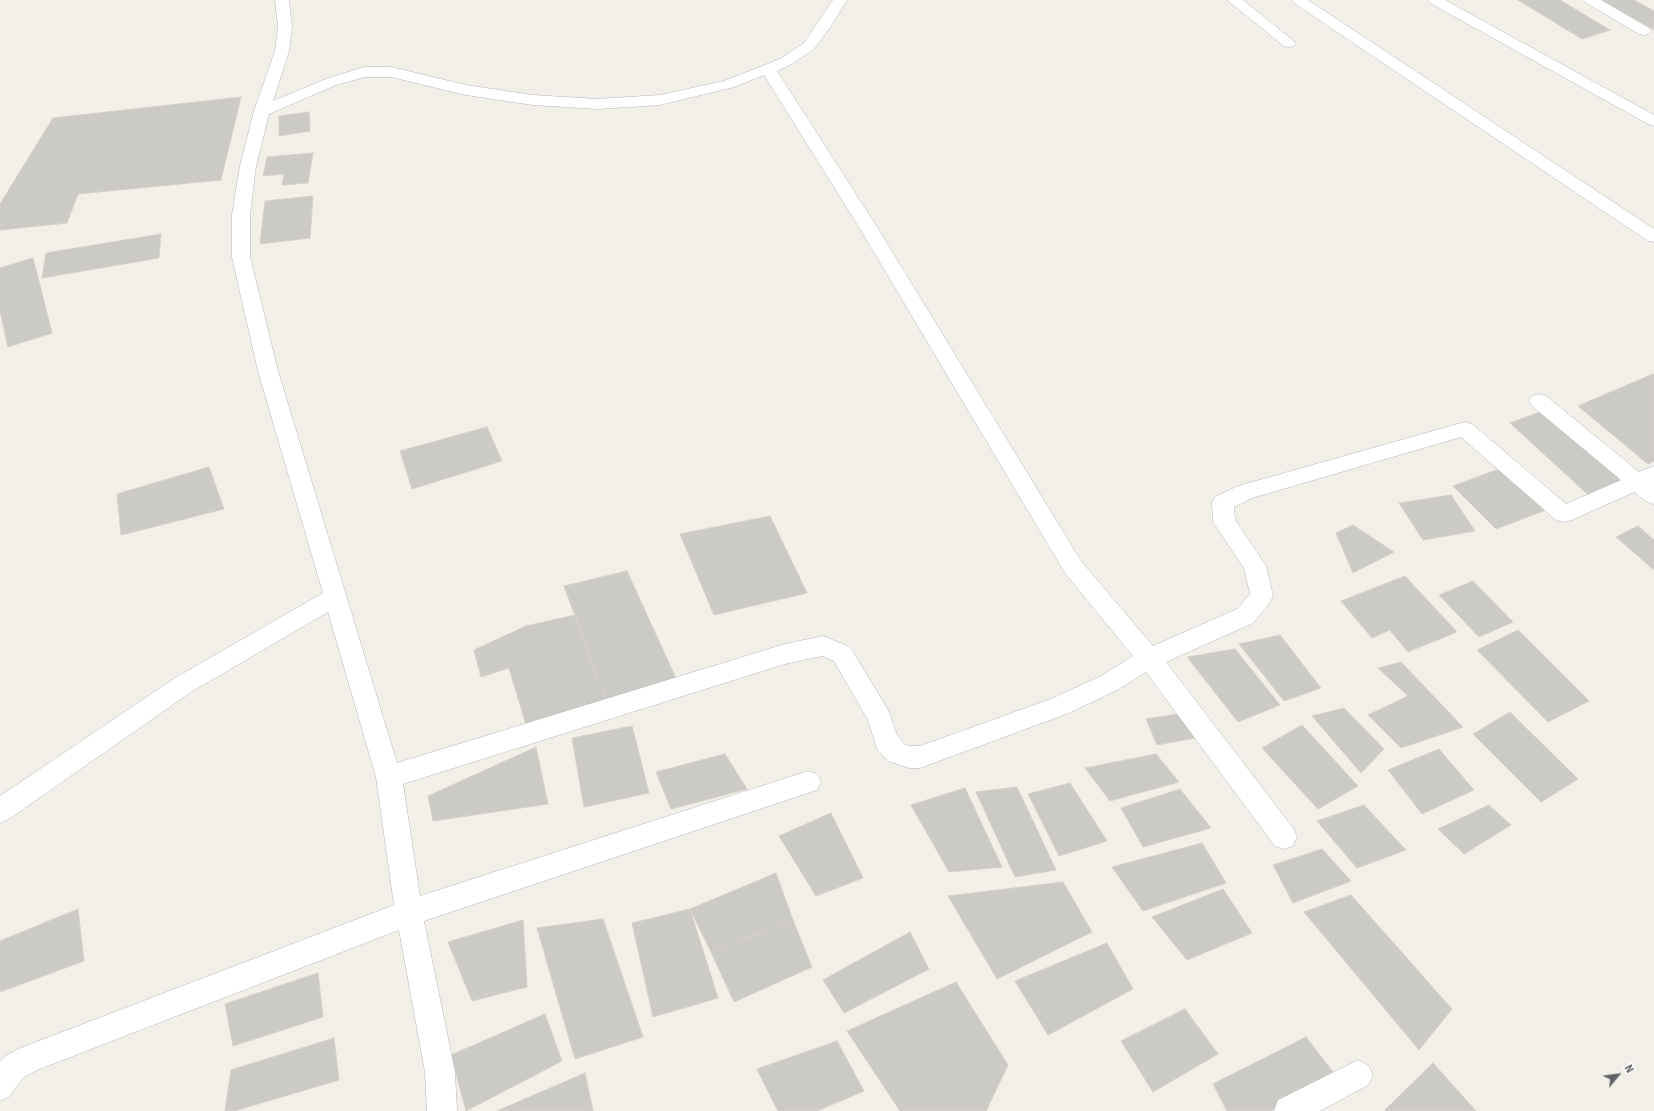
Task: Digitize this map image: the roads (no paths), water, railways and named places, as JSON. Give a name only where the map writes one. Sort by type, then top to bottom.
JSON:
[{"type":"street","points":[[282,0],[285,26],[282,51],[262,111],[248,166],[241,216],[241,257],[268,371],[389,777],[409,913],[440,1072],[442,1111]]},
{"type":"street","points":[[262,111],[331,82],[364,72],[392,72],[466,90],[534,100],[597,104],[660,100],[729,84],[785,62],[809,46],[824,26],[840,0]]},
{"type":"street","points":[[1234,0],[1289,43]]},
{"type":"street","points":[[1299,0],[1654,237]]},
{"type":"street","points":[[1436,0],[1654,121]]},
{"type":"street","points":[[1590,0],[1644,31]]},
{"type":"street","points":[[768,69],[868,226],[1073,567],[1149,658],[1284,837]]},
{"type":"street","points":[[1539,400],[1645,477],[1654,496]]},
{"type":"street","points":[[389,777],[778,656],[823,646],[842,654],[879,717],[886,741],[897,753],[909,757],[920,757],[1060,706],[1108,683],[1149,658],[1180,646],[1245,616],[1262,596],[1255,566],[1224,522],[1222,503],[1245,492],[1465,429],[1564,514],[1645,477]]},
{"type":"street","points":[[0,811],[183,685],[335,597]]},
{"type":"street","points":[[0,1086],[2,1081],[14,1067],[28,1059],[409,913],[808,782]]},
{"type":"street","points":[[1289,1111],[1358,1076]]}]
